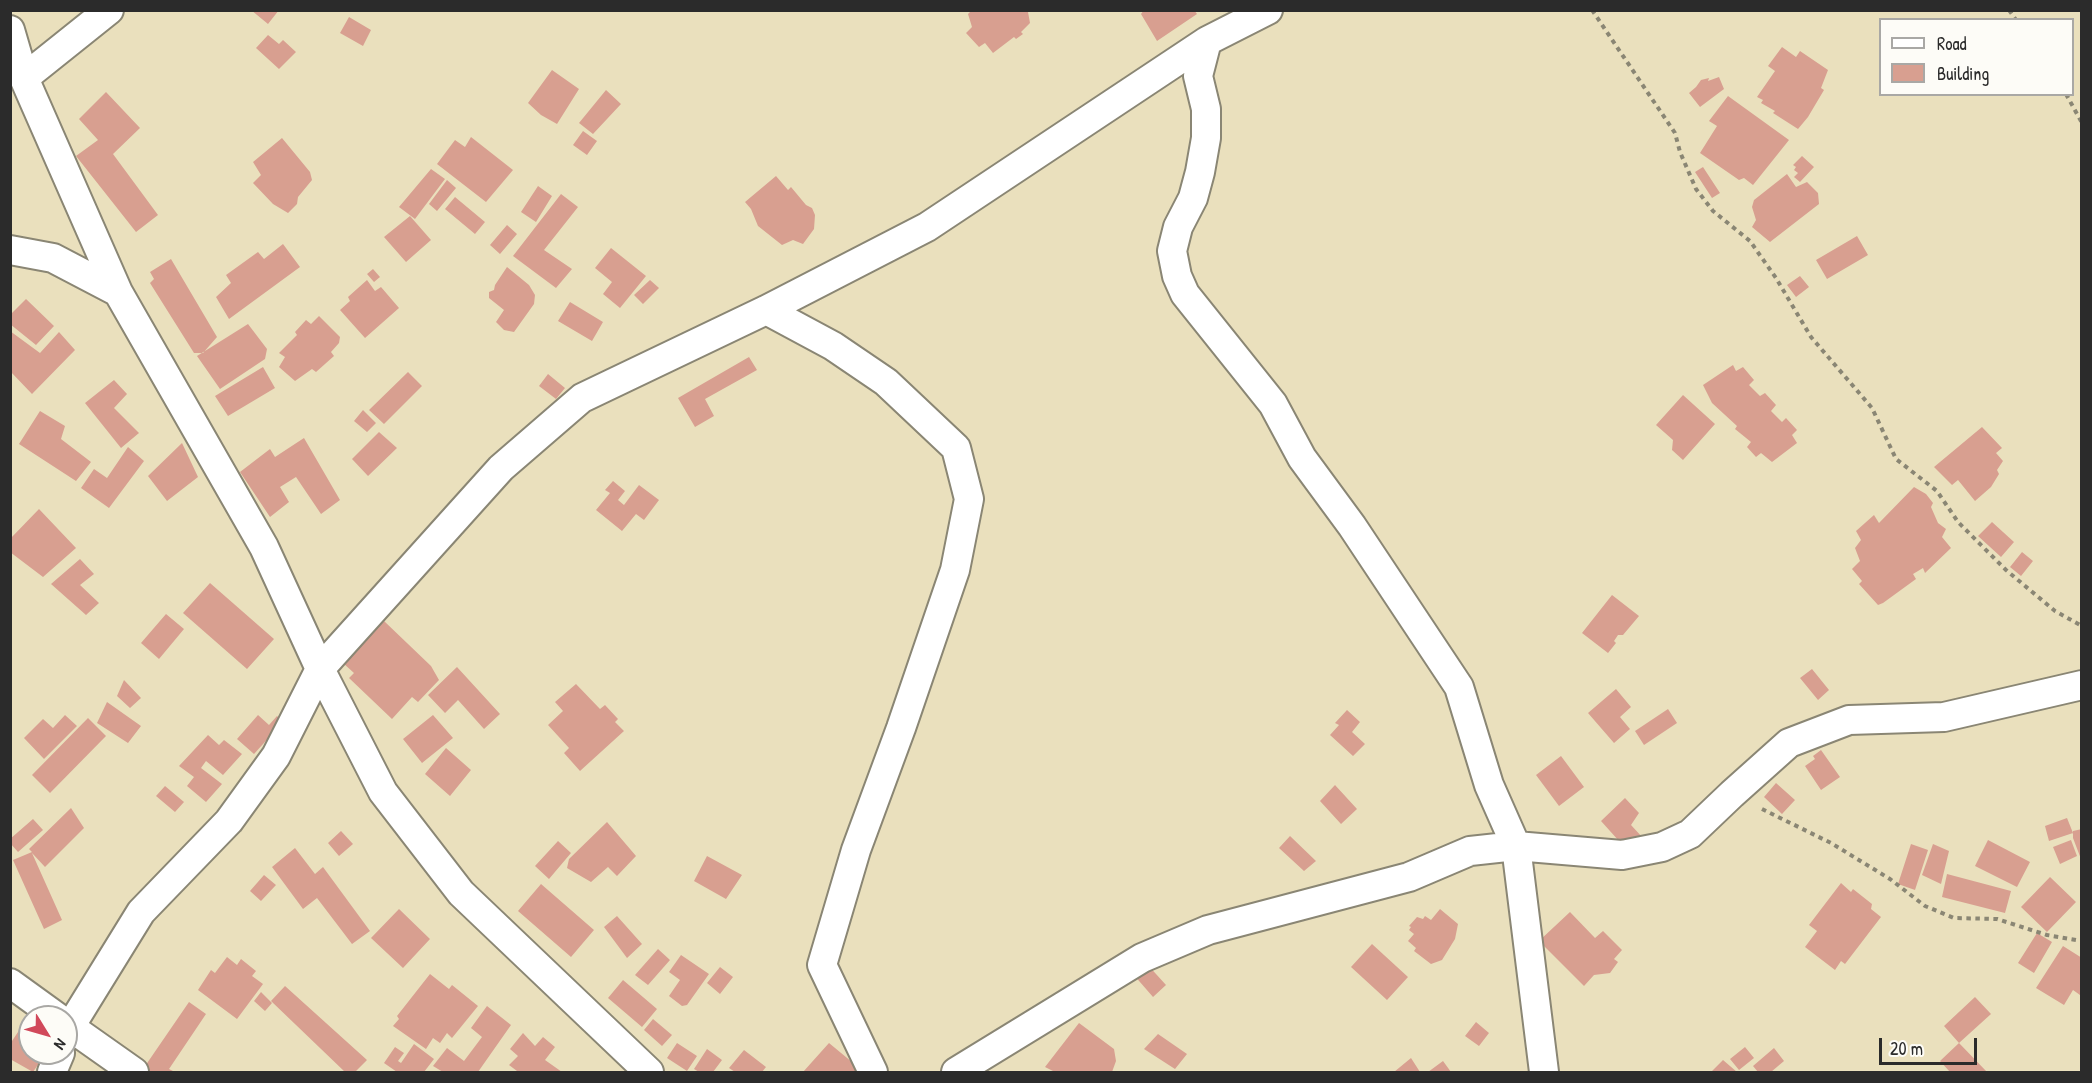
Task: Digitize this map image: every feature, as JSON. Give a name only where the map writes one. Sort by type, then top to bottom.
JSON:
[{"type":"street","points":[[24,78],[109,10]]},
{"type":"street","points":[[78,1006],[141,912],[229,821],[276,756],[320,669],[501,468],[582,398],[766,310],[927,227],[1207,41],[1268,10]]},
{"type":"street","points":[[11,31],[24,78],[118,292],[264,547],[320,669],[383,792],[460,893],[649,1072]]},
{"type":"street","points":[[1207,41],[1198,76],[1206,109],[1206,138],[1193,198],[1178,227],[1172,251],[1177,276],[1185,294],[1273,404],[1302,458],[1352,526],[1459,687],[1489,785],[1516,846],[1544,1072]]},
{"type":"street","points":[[10,250],[53,258],[118,292]]},
{"type":"street","points":[[766,310],[833,346],[886,382],[956,448],[969,499],[956,570],[856,850],[822,965],[873,1072]]},
{"type":"street","points":[[956,1072],[1142,958],[1208,930],[1409,877],[1470,851],[1516,846],[1622,855],[1662,847],[1690,834],[1789,743],[1849,720],[1944,717],[2082,685]]},
{"type":"street","points":[[10,983],[38,1005]]},
{"type":"street","points":[[78,1035],[134,1072]]},
{"type":"path","points":[[1592,10],[1676,133],[1680,152],[1696,189],[1713,211],[1750,241],[1776,278],[1810,337],[1872,408],[1896,459],[1937,491],[1958,522],[2006,570],[2055,611],[2082,626]]},
{"type":"path","points":[[2067,96],[2082,123]]},
{"type":"path","points":[[1732,794],[1831,843],[1890,879],[1924,906],[1954,918],[1997,919],[2047,935],[2082,941]]},
{"type":"building","points":[[251,10],[279,10],[268,24]]},
{"type":"building","points":[[972,10],[1024,10],[1028,12],[1030,23],[1021,32],[1023,34],[1016,39],[1014,37],[993,53],[985,43],[979,47],[966,33],[972,27],[968,14]]},
{"type":"building","points":[[1144,10],[1194,10],[1197,14],[1157,41],[1141,14]]},
{"type":"building","points":[[349,17],[371,30],[363,46],[340,33]]},
{"type":"building","points":[[268,35],[279,44],[283,40],[296,52],[279,69],[256,48]]},
{"type":"building","points":[[1782,47],[1796,57],[1800,51],[1828,70],[1821,88],[1824,90],[1798,129],[1773,113],[1775,111],[1761,103],[1763,100],[1757,97],[1775,71],[1768,66]]},
{"type":"building","points":[[552,70],[579,89],[557,124],[541,115],[528,103]]},
{"type":"building","points":[[1719,77],[1724,89],[1700,107],[1689,93],[1701,80],[1709,78],[1708,81]]},
{"type":"building","points":[[606,90],[621,104],[593,134],[579,123]]},
{"type":"building","points":[[106,92],[140,128],[113,154],[158,215],[136,232],[76,156],[98,140],[79,119]]},
{"type":"building","points":[[1728,96],[1789,140],[1753,185],[1744,178],[1739,180],[1700,153],[1717,126],[1709,121]]},
{"type":"building","points":[[583,131],[597,141],[587,155],[573,145]]},
{"type":"building","points":[[471,137],[513,170],[486,202],[437,164],[455,140],[465,147]]},
{"type":"building","points":[[282,138],[310,172],[312,180],[298,197],[297,204],[288,213],[273,204],[253,183],[261,175],[253,162]]},
{"type":"building","points":[[1802,156],[1814,167],[1800,182],[1794,177],[1798,173],[1794,170],[1796,167],[1793,165]]},
{"type":"building","points":[[1703,167],[1720,193],[1712,198],[1695,172]]},
{"type":"building","points":[[431,169],[445,179],[415,219],[399,207]]},
{"type":"building","points":[[1787,174],[1796,187],[1807,182],[1818,193],[1819,204],[1770,242],[1752,227],[1756,220],[1752,207],[1754,200]]},
{"type":"building","points":[[776,176],[788,190],[791,187],[806,205],[812,208],[815,215],[814,229],[803,244],[793,240],[782,245],[758,226],[751,209],[745,202]]},
{"type":"building","points":[[447,180],[456,188],[437,211],[429,204]]},
{"type":"building","points":[[538,186],[552,196],[536,222],[521,212]]},
{"type":"building","points":[[561,194],[578,207],[544,250],[572,269],[556,288],[513,256]]},
{"type":"building","points":[[455,197],[485,222],[475,234],[445,209]]},
{"type":"building","points":[[410,216],[431,240],[406,262],[384,237]]},
{"type":"building","points":[[507,225],[517,234],[500,254],[490,245]]},
{"type":"building","points":[[1857,236],[1868,255],[1827,279],[1816,260]]},
{"type":"building","points":[[283,244],[300,267],[229,319],[216,297],[231,283],[226,275],[258,252],[264,259]]},
{"type":"building","points":[[611,248],[646,276],[620,308],[603,294],[612,282],[595,268]]},
{"type":"building","points":[[171,259],[217,337],[203,353],[194,353],[150,283],[154,279],[150,272]]},
{"type":"building","points":[[507,267],[529,285],[535,295],[534,304],[514,332],[504,330],[496,322],[504,310],[489,298],[489,292],[494,290]]},
{"type":"building","points":[[373,269],[380,277],[374,282],[367,274]]},
{"type":"building","points":[[1800,276],[1809,287],[1796,297],[1787,285]]},
{"type":"building","points":[[367,280],[375,291],[381,287],[399,308],[365,338],[340,310],[350,301],[348,297]]},
{"type":"building","points":[[650,280],[659,288],[643,304],[634,295]]},
{"type":"building","points":[[26,299],[54,326],[36,345],[10,324],[10,315]]},
{"type":"building","points":[[570,302],[603,322],[592,341],[558,321]]},
{"type":"building","points":[[319,316],[340,337],[339,343],[331,352],[334,356],[316,372],[312,369],[295,381],[279,367],[285,357],[279,353],[297,335],[295,332],[306,320],[311,324]]},
{"type":"building","points":[[248,324],[267,349],[265,359],[220,389],[197,356]]},
{"type":"building","points":[[10,331],[40,353],[59,332],[75,350],[32,394],[10,371]]},
{"type":"building","points":[[749,357],[757,370],[705,399],[714,416],[695,427],[678,398]]},
{"type":"building","points":[[1733,365],[1736,371],[1743,367],[1754,380],[1749,385],[1760,396],[1765,393],[1776,405],[1771,411],[1782,422],[1786,418],[1797,430],[1792,435],[1797,443],[1772,462],[1761,453],[1756,457],[1747,447],[1751,442],[1735,429],[1737,426],[1712,403],[1703,385]]},
{"type":"building","points":[[263,367],[275,388],[228,416],[215,396]]},
{"type":"building","points":[[408,372],[422,386],[384,424],[369,410]]},
{"type":"building","points":[[548,374],[565,388],[556,399],[539,386]]},
{"type":"building","points":[[114,380],[127,394],[114,408],[139,433],[121,448],[85,403]]},
{"type":"building","points":[[1683,395],[1715,424],[1683,460],[1672,450],[1673,440],[1656,425]]},
{"type":"building","points":[[363,410],[376,423],[367,432],[354,421]]},
{"type":"building","points":[[40,411],[65,426],[61,439],[91,462],[76,481],[19,444]]},
{"type":"building","points":[[1982,427],[2002,448],[1996,453],[2003,461],[1997,470],[1999,474],[1991,487],[1975,501],[1958,480],[1952,485],[1934,467]]},
{"type":"building","points":[[379,432],[397,448],[368,476],[352,459]]},
{"type":"building","points":[[304,438],[340,500],[321,514],[296,477],[280,487],[289,502],[270,517],[240,472],[270,449],[275,457]]},
{"type":"building","points":[[182,443],[198,477],[167,501],[148,476]]},
{"type":"building","points":[[128,447],[144,461],[109,508],[81,488],[94,469],[107,478]]},
{"type":"building","points":[[613,481],[625,491],[618,500],[624,505],[639,485],[659,500],[644,520],[636,514],[622,531],[596,510],[610,493],[605,490]]},
{"type":"building","points":[[1914,487],[1926,494],[1933,503],[1931,507],[1938,523],[1946,529],[1942,537],[1951,548],[1925,573],[1923,568],[1913,574],[1916,579],[1878,605],[1859,584],[1862,581],[1852,569],[1860,561],[1855,548],[1861,540],[1856,531],[1874,515],[1879,523]]},
{"type":"building","points":[[39,509],[76,548],[43,577],[10,552],[10,539]]},
{"type":"building","points":[[1992,522],[2014,542],[2001,557],[1978,536]]},
{"type":"building","points":[[2022,552],[2033,561],[2021,576],[2010,567]]},
{"type":"building","points":[[80,559],[94,574],[80,585],[99,603],[86,615],[51,584]]},
{"type":"building","points":[[210,583],[274,639],[247,669],[183,613]]},
{"type":"building","points":[[1612,595],[1639,616],[1623,635],[1618,635],[1614,641],[1616,643],[1608,653],[1582,633]]},
{"type":"building","points":[[166,614],[184,629],[159,659],[141,643]]},
{"type":"building","points":[[384,621],[431,666],[439,680],[418,702],[412,697],[392,719],[349,678],[354,673],[343,663]]},
{"type":"building","points":[[457,667],[500,714],[484,729],[458,700],[445,713],[428,695]]},
{"type":"building","points":[[1812,669],[1829,690],[1818,700],[1800,678]]},
{"type":"building","points":[[124,680],[141,698],[130,708],[117,696]]},
{"type":"building","points":[[576,684],[600,709],[605,705],[618,719],[615,722],[624,731],[580,771],[564,753],[569,748],[548,725],[563,711],[555,702]]},
{"type":"building","points":[[1616,689],[1631,707],[1620,717],[1630,729],[1614,743],[1588,713]]},
{"type":"building","points":[[107,702],[141,726],[128,743],[97,723]]},
{"type":"building","points":[[1668,709],[1677,723],[1644,745],[1635,731]]},
{"type":"building","points":[[1347,710],[1360,722],[1352,732],[1365,744],[1353,756],[1330,735],[1339,725],[1335,723]]},
{"type":"building","points":[[65,715],[77,726],[44,759],[24,738],[43,719],[53,728]]},
{"type":"building","points":[[258,715],[269,725],[277,716],[283,722],[254,754],[237,739]]},
{"type":"building","points":[[433,715],[453,738],[422,763],[403,739]]},
{"type":"building","points":[[88,718],[106,736],[50,793],[32,775]]},
{"type":"building","points":[[208,735],[219,745],[224,740],[242,754],[223,775],[206,761],[201,768],[222,784],[206,802],[187,786],[194,777],[179,766]]},
{"type":"building","points":[[446,748],[471,770],[450,796],[425,774]]},
{"type":"building","points":[[1821,750],[1840,777],[1821,790],[1805,766],[1815,759],[1813,756]]},
{"type":"building","points":[[1561,756],[1584,787],[1559,806],[1536,775]]},
{"type":"building","points":[[1776,783],[1795,800],[1782,814],[1764,797]]},
{"type":"building","points":[[1335,785],[1357,809],[1341,824],[1320,801]]},
{"type":"building","points":[[165,786],[184,802],[175,812],[156,796]]},
{"type":"building","points":[[1625,798],[1639,813],[1631,825],[1643,838],[1628,851],[1601,821]]},
{"type":"building","points":[[71,808],[84,828],[45,867],[32,853],[62,920],[44,929],[13,860],[32,852],[29,849]]},
{"type":"building","points":[[2067,818],[2073,833],[2049,841],[2045,826]]},
{"type":"building","points":[[33,819],[43,830],[18,852],[10,843],[10,839]]},
{"type":"building","points":[[607,822],[636,856],[617,876],[608,867],[591,882],[567,868],[569,859]]},
{"type":"building","points":[[2082,829],[2081,859],[2073,838],[2073,831]]},
{"type":"building","points":[[341,831],[353,844],[339,856],[328,843]]},
{"type":"building","points":[[1290,836],[1316,861],[1304,871],[1279,848]]},
{"type":"building","points":[[1988,840],[2030,862],[2017,887],[1975,866]]},
{"type":"building","points":[[2071,840],[2077,856],[2060,864],[2053,847]]},
{"type":"building","points":[[558,841],[571,853],[549,879],[535,866]]},
{"type":"building","points":[[1911,844],[1928,850],[1915,890],[1898,884]]},
{"type":"building","points":[[1933,844],[1949,851],[1941,884],[1922,875]]},
{"type":"building","points":[[295,848],[315,874],[323,867],[370,931],[352,944],[317,898],[303,909],[272,867]]},
{"type":"building","points":[[707,856],[742,875],[726,899],[694,881]]},
{"type":"building","points":[[1947,874],[2011,891],[2005,913],[1942,897]]},
{"type":"building","points":[[264,875],[276,885],[261,901],[250,891]]},
{"type":"building","points":[[2050,877],[2076,902],[2047,932],[2021,907]]},
{"type":"building","points":[[1841,883],[1851,892],[1853,889],[1872,904],[1871,909],[1881,917],[1845,964],[1841,961],[1835,970],[1805,947],[1817,931],[1809,925]]},
{"type":"building","points":[[541,884],[594,930],[571,957],[518,911]]},
{"type":"building","points":[[399,909],[430,939],[403,968],[371,938]]},
{"type":"building","points":[[1440,909],[1458,924],[1455,939],[1442,960],[1431,964],[1414,951],[1416,948],[1408,941],[1414,934],[1409,930],[1411,927],[1409,926],[1417,917],[1423,919],[1425,916],[1431,920]]},
{"type":"building","points":[[1570,912],[1595,938],[1603,931],[1622,950],[1614,959],[1618,962],[1610,973],[1594,975],[1584,986],[1539,941]]},
{"type":"building","points":[[617,916],[642,944],[627,958],[604,927]]},
{"type":"building","points":[[2037,933],[2052,942],[2034,973],[2018,963]]},
{"type":"building","points":[[1372,944],[1408,977],[1387,1000],[1351,967]]},
{"type":"building","points":[[2063,946],[2082,958],[2082,994],[2073,990],[2064,1005],[2036,988]]},
{"type":"building","points":[[658,949],[670,960],[648,985],[635,975]]},
{"type":"building","points":[[681,955],[709,974],[687,1005],[682,1006],[669,996],[680,980],[669,972]]},
{"type":"building","points":[[227,957],[237,965],[241,959],[256,971],[252,976],[263,984],[237,1019],[198,990],[211,970],[215,973]]},
{"type":"building","points":[[1146,963],[1166,985],[1153,997],[1133,974]]},
{"type":"building","points":[[720,967],[733,977],[720,994],[707,983]]},
{"type":"building","points":[[430,974],[449,989],[452,985],[478,1006],[452,1038],[447,1033],[440,1043],[433,1038],[426,1049],[393,1026],[399,1019],[397,1016]]},
{"type":"building","points":[[623,980],[657,1009],[642,1027],[608,998]]},
{"type":"building","points":[[285,986],[367,1060],[355,1072],[345,1072],[271,1001]]},
{"type":"building","points":[[261,992],[272,1003],[265,1011],[254,1001]]},
{"type":"building","points":[[1975,997],[1991,1014],[1959,1043],[1944,1026]]},
{"type":"building","points":[[189,1002],[206,1014],[169,1069],[175,1072],[141,1072]]},
{"type":"building","points":[[487,1006],[511,1025],[478,1072],[443,1072],[433,1066],[447,1048],[464,1061],[482,1037],[471,1028]]},
{"type":"building","points":[[653,1019],[672,1035],[662,1046],[644,1030]]},
{"type":"building","points":[[1476,1022],[1489,1033],[1479,1046],[1465,1036]]},
{"type":"building","points":[[1079,1023],[1114,1049],[1116,1061],[1112,1072],[1055,1072],[1045,1067]]},
{"type":"building","points":[[18,1032],[18,1064],[10,1059],[10,1044]]},
{"type":"building","points":[[523,1033],[535,1046],[543,1037],[555,1047],[545,1060],[562,1072],[516,1072],[509,1065],[518,1056],[510,1049]]},
{"type":"building","points":[[1158,1034],[1187,1054],[1175,1069],[1144,1049]]},
{"type":"building","points":[[677,1043],[697,1056],[687,1071],[667,1058]]},
{"type":"building","points":[[829,1043],[864,1072],[803,1072]]},
{"type":"building","points":[[1959,1043],[1987,1072],[1950,1072],[1940,1061]]},
{"type":"building","points":[[414,1044],[434,1059],[424,1072],[397,1072],[384,1063],[395,1047],[404,1053],[398,1061],[401,1063]]},
{"type":"building","points":[[1745,1047],[1754,1058],[1739,1070],[1730,1059]]},
{"type":"building","points":[[1774,1048],[1784,1061],[1771,1072],[1758,1072],[1753,1066]]},
{"type":"building","points":[[707,1049],[722,1060],[713,1072],[699,1072],[694,1069]]},
{"type":"building","points":[[744,1050],[766,1067],[762,1072],[735,1072],[729,1068]]},
{"type":"building","points":[[1411,1058],[1420,1072],[1394,1072]]},
{"type":"building","points":[[1723,1060],[1737,1072],[1711,1072]]},
{"type":"building","points":[[1443,1061],[1451,1072],[1428,1072]]},
{"type":"building","points":[[21,1065],[38,1065],[33,1072]]}]
